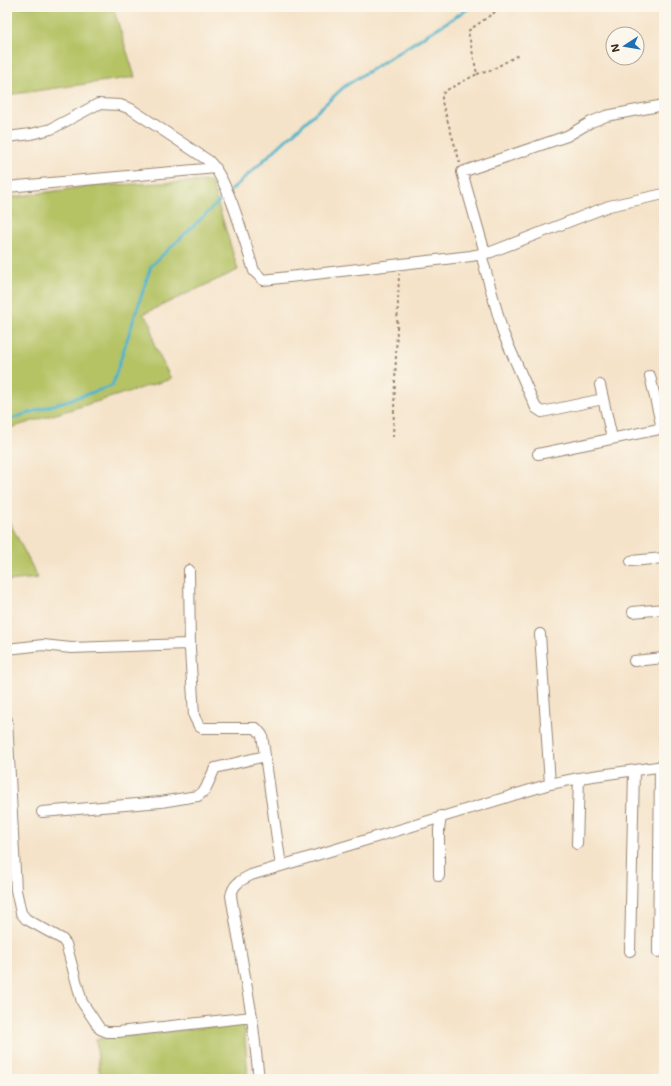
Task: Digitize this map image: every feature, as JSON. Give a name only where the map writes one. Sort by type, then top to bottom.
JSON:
[{"type":"street","points":[[7,137],[31,134],[51,129],[98,104],[120,105],[131,109],[209,161],[216,168],[226,188],[254,271],[263,280],[483,253],[609,206],[664,194]]},
{"type":"street","points":[[603,399],[542,412],[536,408],[503,333],[462,172],[567,136],[591,122],[606,116],[664,105]]},
{"type":"street","points":[[7,187],[216,168]]},
{"type":"street","points":[[538,454],[663,428],[650,376]]},
{"type":"street","points":[[600,385],[612,438]]},
{"type":"street","points":[[631,561],[664,558]]},
{"type":"street","points":[[189,570],[190,649],[194,716],[199,726],[202,728],[256,728],[262,735],[280,866]]},
{"type":"street","points":[[633,612],[664,609]]},
{"type":"street","points":[[540,634],[550,784]]},
{"type":"street","points":[[7,649],[43,645],[70,648],[184,643],[190,649]]},
{"type":"street","points":[[634,661],[664,658]]},
{"type":"street","points":[[7,720],[12,888],[26,919],[62,939],[66,944],[82,1002],[100,1029],[107,1032],[118,1032],[252,1017]]},
{"type":"street","points":[[42,812],[191,798],[198,796],[205,790],[215,768],[265,756]]},
{"type":"street","points":[[259,1079],[252,1017],[231,896],[232,890],[237,883],[247,877],[280,866],[550,784],[579,778],[662,766],[658,952]]},
{"type":"street","points":[[630,951],[634,770]]},
{"type":"street","points":[[577,844],[579,778]]},
{"type":"street","points":[[439,876],[438,830],[441,816]]},
{"type":"path","points":[[477,74],[468,31],[502,7]]},
{"type":"path","points":[[462,172],[442,102],[442,96],[445,91],[477,74],[490,71],[518,55]]},
{"type":"path","points":[[393,437],[400,263]]},
{"type":"green space","points":[[7,7],[113,7],[135,77],[7,95]]},
{"type":"green space","points":[[211,181],[238,270],[143,314],[151,323],[154,345],[171,379],[7,429],[7,198],[90,186]]},
{"type":"green space","points":[[7,517],[38,578],[7,581]]},
{"type":"green space","points":[[244,1023],[248,1079],[100,1079],[96,1039]]},
{"type":"waterway","points":[[230,191],[345,86],[471,7]]},
{"type":"waterway","points":[[7,420],[112,386],[151,266],[226,195]]}]
